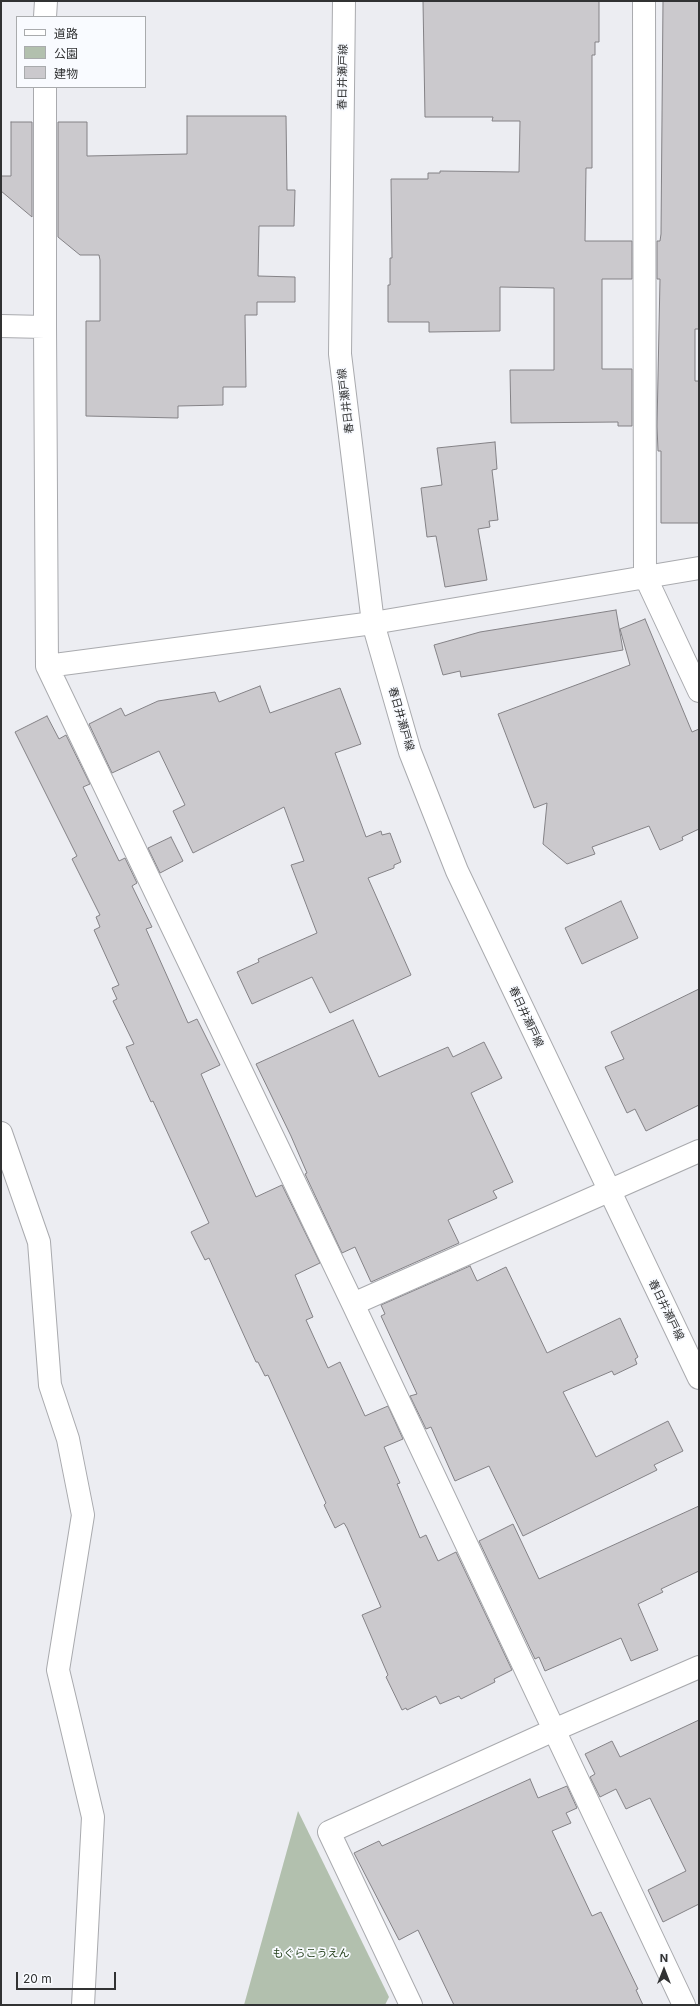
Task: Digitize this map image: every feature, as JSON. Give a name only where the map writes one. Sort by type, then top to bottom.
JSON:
[{"type":"street","points":[[46,1],[46,16]]},
{"type":"street","name":"春日井瀬戸線","points":[[344,1],[340,354],[373,624],[410,752],[457,871],[699,1378]]},
{"type":"street","points":[[644,1],[645,576],[699,691]]},
{"type":"street","points":[[45,88],[45,327],[48,666],[353,1304],[684,2005]]},
{"type":"street","points":[[1,326],[45,327]]},
{"type":"street","points":[[48,666],[373,624],[645,576],[699,568]]},
{"type":"street","points":[[1,1133],[39,1242],[50,1385],[68,1439],[83,1515],[58,1670],[93,1817],[83,2005]]},
{"type":"street","points":[[353,1304],[699,1151]]},
{"type":"street","points":[[411,2005],[329,1832],[554,1730],[699,1667]]},
{"type":"green space","name":"もぐらこうえん","points":[[298,1811],[389,1997],[385,2005],[244,2005]]},
{"type":"building","points":[[423,1],[599,1],[599,42],[595,42],[595,55],[592,55],[592,168],[586,168],[585,241],[632,241],[632,279],[602,279],[602,369],[632,369],[632,426],[618,426],[618,422],[511,423],[510,370],[554,370],[554,288],[500,287],[500,331],[429,332],[429,322],[388,322],[388,285],[390,285],[390,258],[392,258],[391,179],[428,179],[428,173],[440,173],[440,171],[519,172],[520,121],[492,121],[493,117],[425,117]]},
{"type":"building","points":[[663,1],[699,1],[699,329],[695,329],[695,381],[699,381],[699,523],[661,523],[661,451],[658,451],[657,426],[660,279],[657,279],[657,241],[660,241],[661,234]]},
{"type":"building","points":[[187,116],[286,116],[287,190],[295,190],[294,226],[259,226],[258,276],[295,277],[295,302],[257,302],[257,315],[245,315],[246,387],[223,387],[223,405],[178,406],[178,418],[86,416],[86,321],[100,321],[100,260],[99,255],[80,255],[58,237],[58,122],[87,122],[87,156],[187,154]]},
{"type":"building","points":[[11,122],[32,122],[32,217],[1,191],[1,176],[11,176]]},
{"type":"building","points":[[495,442],[497,469],[492,470],[498,520],[489,521],[490,527],[478,529],[487,580],[445,587],[436,536],[427,537],[421,488],[442,485],[437,448]]},
{"type":"building","points":[[616,610],[623,650],[461,677],[460,671],[443,675],[434,645],[480,632]]},
{"type":"building","points":[[645,619],[692,732],[699,729],[699,829],[682,837],[683,840],[660,850],[649,826],[592,847],[595,854],[567,864],[543,844],[547,803],[534,808],[498,714],[630,665],[620,629]]},
{"type":"building","points":[[260,686],[270,713],[340,688],[361,744],[335,753],[366,837],[381,831],[382,835],[390,833],[401,862],[394,865],[394,868],[368,878],[411,975],[330,1013],[312,977],[252,1004],[237,972],[259,962],[258,959],[317,933],[291,865],[304,861],[284,807],[193,853],[173,811],[185,805],[159,751],[112,773],[89,724],[121,708],[125,716],[158,701],[215,692],[219,702]]},
{"type":"building","points":[[47,716],[59,739],[66,735],[90,784],[83,787],[119,861],[125,858],[137,883],[132,886],[152,927],[146,929],[188,1023],[197,1019],[220,1065],[201,1074],[256,1197],[282,1185],[320,1263],[295,1275],[313,1317],[306,1320],[328,1368],[340,1362],[365,1416],[388,1406],[403,1439],[384,1447],[400,1483],[397,1484],[420,1538],[426,1535],[438,1561],[456,1552],[512,1670],[494,1679],[495,1682],[461,1699],[459,1696],[440,1704],[436,1696],[407,1710],[406,1708],[402,1710],[386,1677],[388,1675],[362,1615],[381,1607],[347,1528],[344,1523],[335,1528],[324,1505],[326,1503],[268,1375],[265,1376],[258,1362],[256,1362],[209,1258],[205,1260],[191,1232],[209,1223],[153,1101],[151,1102],[126,1047],[134,1044],[113,1001],[117,999],[112,988],[119,985],[94,930],[100,927],[96,917],[100,915],[72,859],[77,856],[15,732]]},
{"type":"building","points":[[171,837],[183,861],[160,873],[148,848]]},
{"type":"building","points":[[621,901],[638,938],[582,964],[565,928]]},
{"type":"building","points":[[699,989],[699,1105],[646,1131],[635,1109],[627,1113],[605,1067],[624,1059],[611,1032]]},
{"type":"building","points":[[353,1020],[379,1077],[448,1047],[453,1057],[484,1042],[502,1078],[471,1093],[513,1182],[493,1191],[497,1198],[448,1220],[459,1243],[371,1282],[355,1247],[342,1253],[305,1174],[307,1173],[291,1136],[256,1064]]},
{"type":"building","points":[[470,1266],[477,1281],[506,1267],[547,1353],[620,1318],[638,1357],[635,1359],[637,1364],[614,1375],[612,1371],[563,1392],[596,1457],[668,1421],[683,1451],[654,1465],[657,1470],[523,1536],[489,1466],[455,1481],[431,1427],[426,1429],[410,1396],[417,1394],[381,1316],[385,1314],[381,1305]]},
{"type":"building","points":[[699,1506],[699,1571],[661,1589],[663,1592],[638,1604],[658,1650],[631,1661],[621,1638],[545,1671],[539,1657],[535,1659],[479,1541],[513,1524],[539,1579]]},
{"type":"building","points":[[699,1720],[699,1904],[663,1922],[648,1890],[686,1871],[650,1798],[626,1809],[616,1789],[600,1797],[590,1777],[595,1774],[585,1754],[612,1741],[620,1757]]},
{"type":"building","points":[[530,1779],[538,1798],[567,1786],[577,1808],[566,1813],[571,1823],[552,1831],[592,1916],[601,1912],[638,1989],[636,1990],[643,2005],[454,2005],[418,1930],[399,1940],[354,1853],[379,1841],[382,1846]]}]
